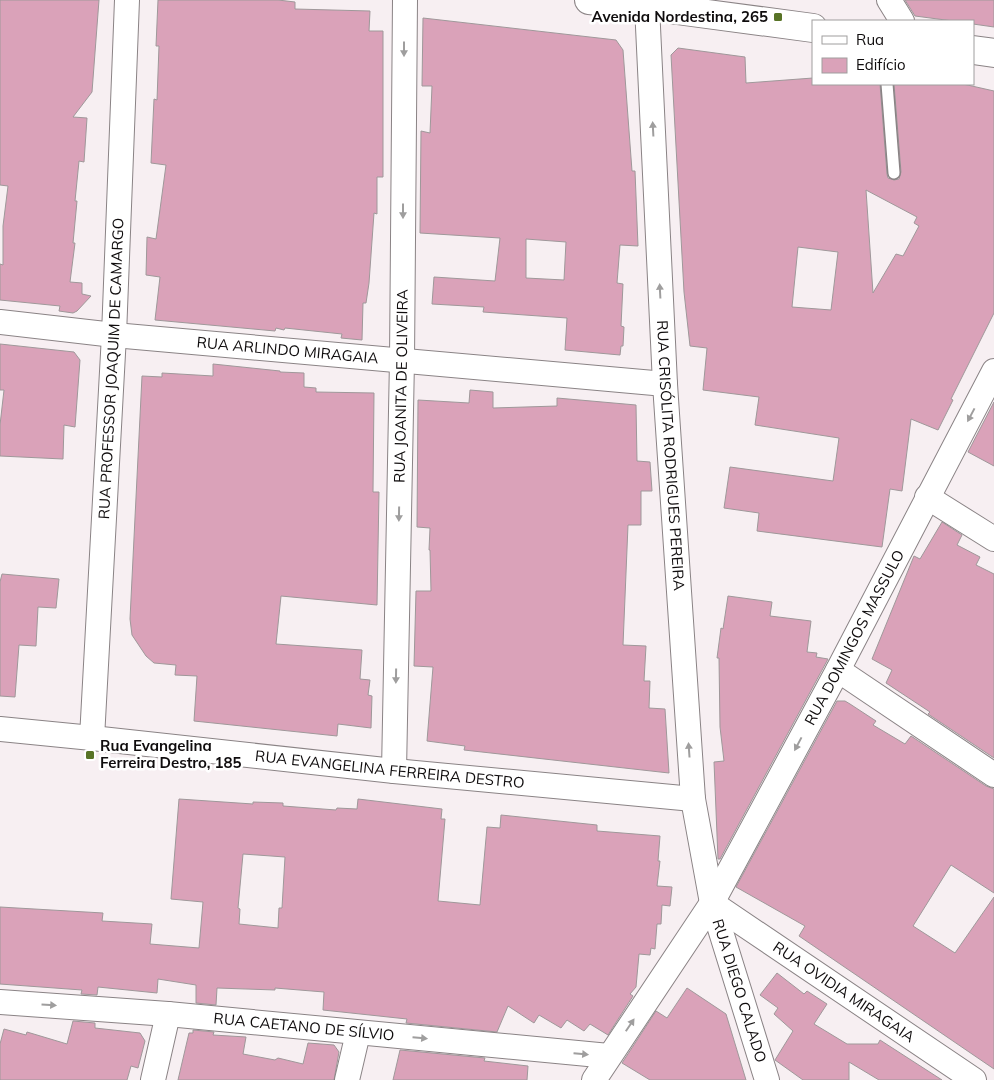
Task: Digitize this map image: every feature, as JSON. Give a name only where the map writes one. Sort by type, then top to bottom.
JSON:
[{"type":"main road","points":[[588,0],[812,28]]},
{"type":"main road","points":[[974,50],[994,53]]},
{"type":"street","name":"RUA PROFESSOR JOAQUIM DE CAMARGO","points":[[92,738],[114,335],[127,0]]},
{"type":"street","name":"RUA JOANITA DE OLIVEIRA","points":[[394,771],[402,360],[404,0]]},
{"type":"street","points":[[889,0],[901,20]]},
{"type":"street","name":"RUA CRISÓLITA RODRIGUES PEREIRA","points":[[647,6],[665,384],[693,799],[712,903]]},
{"type":"street","name":"RUA ARLINDO MIRAGAIA","points":[[0,322],[114,335],[665,384]]},
{"type":"street","name":"RUA DOMINGOS MASSULO","points":[[594,1080],[712,903],[838,670],[994,372]]},
{"type":"street","points":[[928,497],[994,539]]},
{"type":"street","points":[[838,670],[994,775]]},
{"type":"street","name":"RUA EVANGELINA FERREIRA DESTRO","points":[[0,729],[394,771],[693,799]]},
{"type":"street","name":"RUA DIEGO CALADO","points":[[712,903],[768,1080]]},
{"type":"street","name":"RUA OVIDIA MIRAGAIA","points":[[712,903],[974,1080]]},
{"type":"street","name":"RUA CAETANO DE SÍLVIO","points":[[0,1002],[168,1014],[609,1056]]},
{"type":"street","points":[[153,1080],[168,1014]]},
{"type":"street","points":[[346,1080],[358,1032]]},
{"type":"lane","points":[[887,85],[894,173]]},
{"type":"building","points":[[0,0],[99,0],[92,92],[73,117],[87,118],[84,162],[79,161],[75,201],[77,201],[73,243],[75,243],[70,282],[82,283],[82,294],[91,296],[73,313],[59,311],[60,306],[0,300],[0,264],[3,265],[3,226],[8,186],[0,185]]},
{"type":"building","points":[[158,0],[278,0],[295,2],[295,9],[370,11],[369,31],[383,31],[383,177],[377,177],[377,214],[374,213],[369,283],[366,303],[363,303],[362,340],[341,338],[342,334],[285,328],[284,330],[276,328],[275,331],[155,320],[160,277],[146,275],[147,237],[156,239],[166,165],[151,163],[154,99],[157,100],[159,46],[156,46]]},
{"type":"building","points":[[905,0],[994,0],[994,27],[974,24],[974,20],[945,20],[915,16]]},
{"type":"building","points":[[423,18],[616,40],[623,50],[632,171],[635,171],[638,246],[620,245],[617,283],[623,284],[621,326],[624,327],[623,346],[621,346],[620,355],[565,350],[567,318],[483,312],[484,307],[432,304],[434,277],[495,281],[500,238],[420,233],[421,131],[430,133],[432,86],[422,86]],"holes":[[[526,239],[566,242],[564,280],[526,278]]]},
{"type":"building","points":[[678,48],[745,57],[746,83],[812,78],[812,85],[880,85],[887,174],[888,178],[894,180],[899,179],[901,172],[894,85],[967,85],[994,91],[994,313],[951,399],[953,400],[938,430],[911,419],[902,491],[890,489],[882,547],[757,531],[759,513],[724,508],[730,467],[833,481],[839,438],[755,425],[759,397],[703,390],[707,348],[690,346],[684,292],[671,55]],"holes":[[[866,190],[917,217],[914,223],[919,226],[903,256],[896,254],[873,293]],[[798,247],[838,252],[831,310],[792,307]]]},
{"type":"building","points":[[0,344],[74,352],[80,360],[75,427],[64,425],[63,459],[0,456],[0,425],[4,390],[0,390]]},
{"type":"building","points":[[213,364],[304,373],[304,387],[316,388],[316,392],[374,393],[373,492],[379,492],[377,605],[281,596],[276,644],[362,650],[360,679],[370,680],[368,695],[372,696],[371,728],[338,724],[337,736],[194,721],[197,676],[175,675],[176,665],[154,663],[146,656],[132,635],[130,619],[142,376],[162,377],[162,373],[213,376]]},
{"type":"building","points":[[470,390],[493,392],[493,408],[557,406],[557,398],[636,405],[637,461],[650,462],[652,491],[641,491],[641,525],[628,525],[623,645],[646,646],[644,681],[650,681],[649,708],[665,709],[669,773],[464,750],[465,746],[427,741],[433,667],[414,666],[416,591],[431,591],[430,528],[417,527],[418,400],[469,403]]},
{"type":"building","points":[[994,402],[994,466],[968,452]]},
{"type":"building","points":[[942,522],[962,535],[957,545],[980,557],[976,565],[994,574],[994,758],[928,714],[930,712],[886,683],[892,670],[872,659],[914,556],[920,559]]},
{"type":"building","points":[[2,574],[59,579],[56,608],[38,607],[36,646],[19,645],[15,697],[0,696],[0,582]]},
{"type":"building","points":[[728,596],[772,602],[770,616],[811,621],[807,652],[817,653],[816,657],[828,659],[720,859],[718,859],[714,762],[724,761],[720,727],[719,658],[717,658]]},
{"type":"building","points":[[837,701],[845,701],[850,704],[876,721],[873,725],[905,744],[911,736],[986,786],[994,789],[994,893],[951,865],[913,926],[955,953],[994,897],[994,1069],[799,936],[805,926],[736,887]]},
{"type":"building","points":[[179,799],[253,804],[253,802],[283,803],[283,806],[336,810],[337,808],[357,809],[358,799],[442,809],[441,819],[445,819],[438,901],[480,905],[487,827],[500,828],[501,815],[597,825],[597,831],[660,836],[657,886],[672,887],[670,906],[662,905],[661,924],[657,924],[655,949],[651,948],[650,955],[639,954],[636,987],[630,994],[633,996],[608,1035],[590,1024],[584,1031],[567,1020],[561,1028],[539,1015],[534,1023],[508,1006],[497,1032],[406,1023],[407,1019],[323,1010],[324,992],[275,988],[275,990],[217,988],[216,1005],[196,1003],[196,985],[158,979],[157,993],[98,987],[97,995],[81,994],[82,990],[0,984],[0,907],[103,913],[102,921],[152,924],[150,944],[199,948],[203,902],[171,899]],"holes":[[[243,854],[285,857],[282,908],[279,908],[278,928],[239,924],[240,909],[238,908]]]},
{"type":"building","points":[[777,973],[804,994],[807,991],[827,1004],[814,1024],[847,1044],[878,1044],[880,1040],[942,1080],[879,1080],[849,1062],[849,1080],[803,1080],[775,1060],[793,1031],[774,1014],[778,1008],[760,995]]},
{"type":"building","points":[[687,988],[726,1014],[746,1080],[650,1080],[622,1063],[656,1011],[667,1018]]},
{"type":"building","points":[[73,1021],[95,1023],[95,1028],[140,1033],[145,1041],[138,1068],[131,1066],[127,1080],[0,1080],[0,1044],[4,1029],[26,1035],[27,1032],[67,1044]]},
{"type":"building","points":[[193,1030],[214,1032],[213,1035],[246,1037],[243,1054],[275,1060],[278,1058],[303,1064],[308,1043],[334,1045],[339,1052],[334,1080],[178,1080],[189,1033],[193,1033]]},
{"type":"building","points":[[400,1050],[485,1058],[484,1061],[528,1066],[527,1080],[393,1080]]},
{"type":"place","name":"Avenida Nordestina, 265","points":[[778,17]]},
{"type":"place","name":"Rua Evangelina Ferreira Destro, 185","points":[[90,755]]}]
